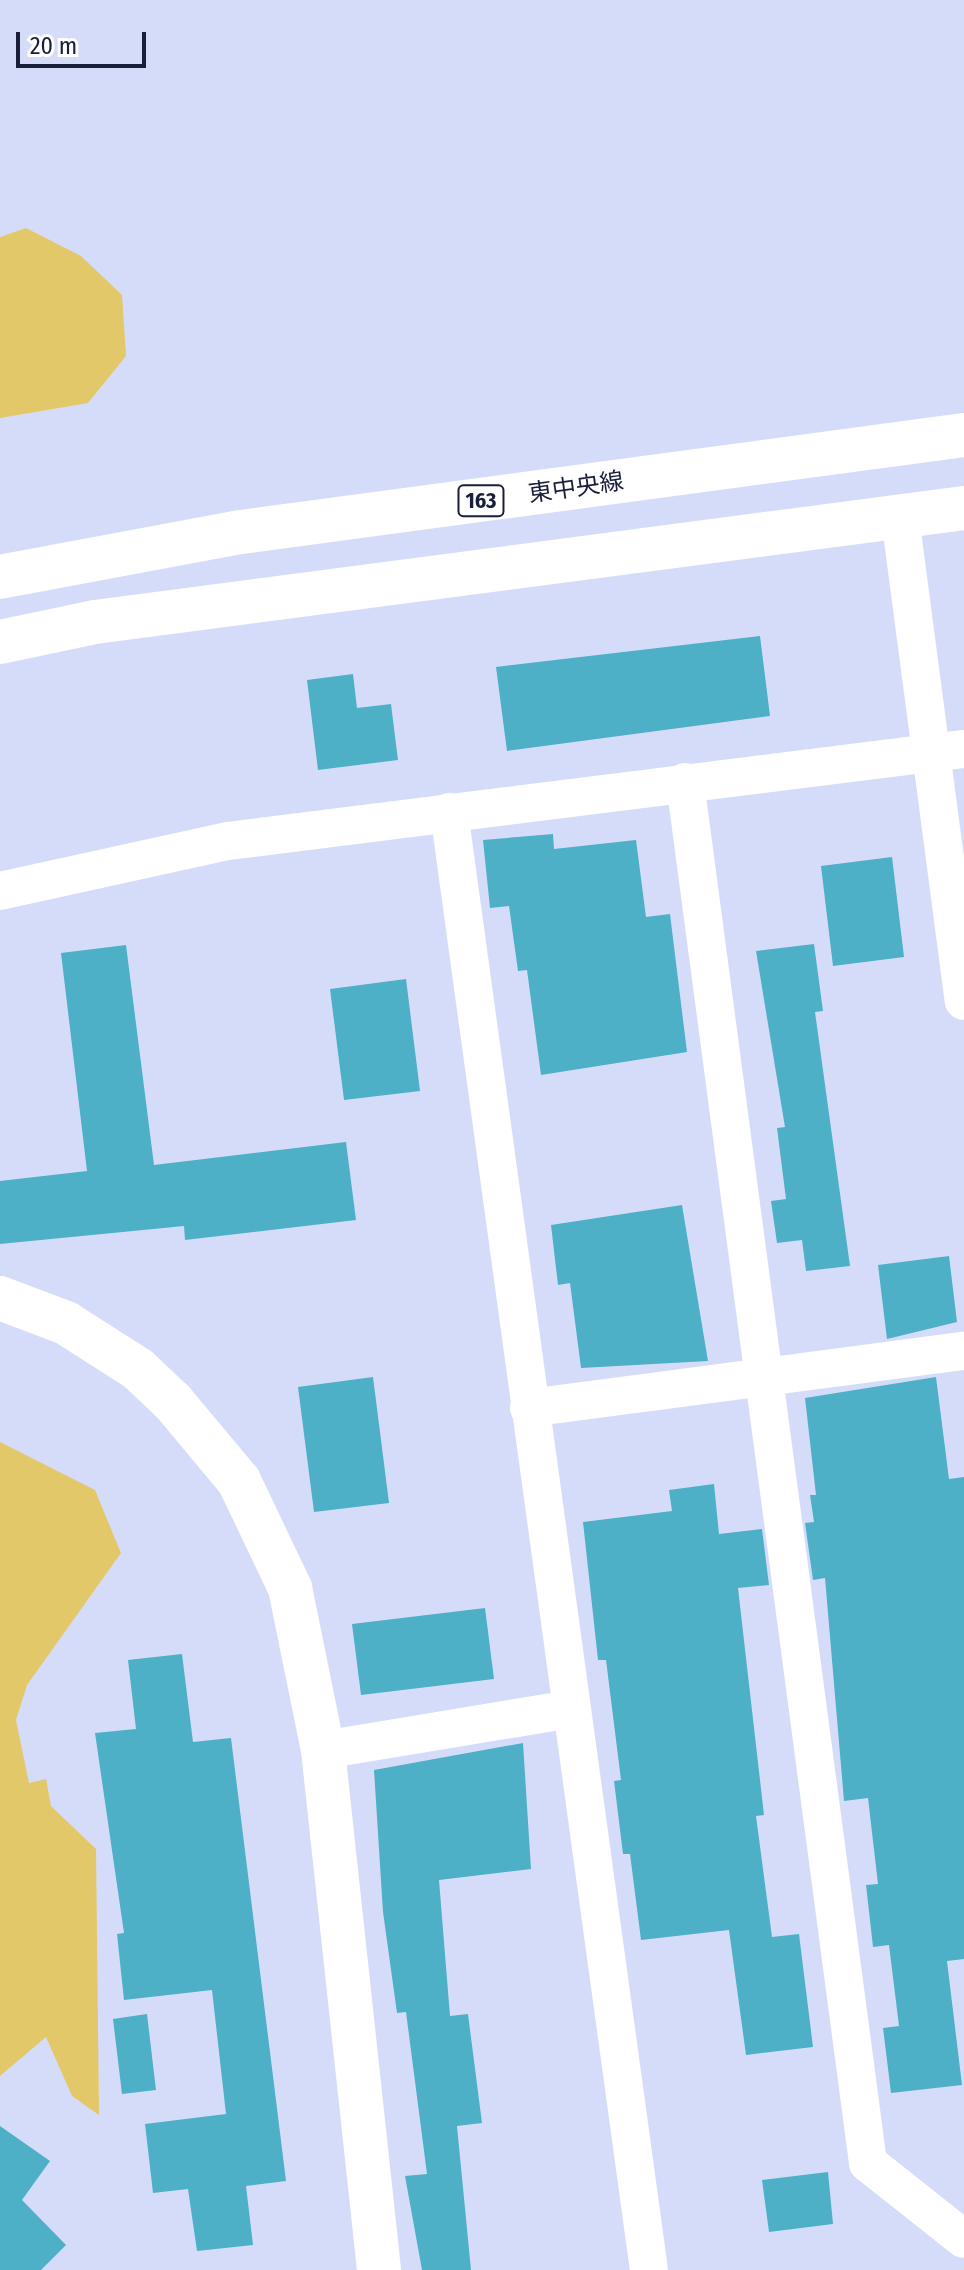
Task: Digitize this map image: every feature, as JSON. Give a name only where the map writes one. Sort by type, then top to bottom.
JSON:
[{"type":"main road","name":"東中央線","points":[[0,577],[241,532],[964,435]]},
{"type":"main road","points":[[0,642],[95,622],[964,508]]},
{"type":"main road","points":[[0,1298],[66,1323],[138,1369],[239,1481],[290,1588],[323,1750],[379,2270]]},
{"type":"street","points":[[900,517],[946,752],[964,1001]]},
{"type":"street","points":[[0,891],[228,841],[946,752]]},
{"type":"street","points":[[685,782],[868,2163],[964,2239]]},
{"type":"street","points":[[449,812],[649,2270]]},
{"type":"street","points":[[529,1408],[964,1351]]},
{"type":"street","points":[[323,1750],[570,1709]]},
{"type":"shaded area","points":[[26,228],[81,256],[122,295],[126,356],[88,403],[0,418],[0,237]]},
{"type":"shaded area","points":[[0,1442],[95,1490],[121,1553],[27,1685],[16,1720],[29,1783],[46,1779],[51,1806],[96,1849],[99,2115],[72,2096],[46,2037],[0,2076]]},
{"type":"building","points":[[760,636],[770,716],[507,751],[496,667]]},
{"type":"building","points":[[353,674],[357,708],[391,704],[398,760],[318,770],[307,680]]},
{"type":"building","points":[[553,834],[554,849],[636,840],[646,917],[670,914],[687,1052],[541,1075],[527,970],[518,971],[509,906],[490,908],[483,840]]},
{"type":"building","points":[[892,857],[904,957],[833,966],[821,866]]},
{"type":"building","points":[[814,944],[823,1011],[815,1012],[850,1266],[806,1271],[802,1240],[777,1243],[771,1201],[786,1199],[777,1128],[785,1127],[756,951]]},
{"type":"building","points":[[126,945],[154,1165],[346,1142],[356,1220],[185,1240],[184,1226],[0,1244],[0,1181],[87,1171],[61,953]]},
{"type":"building","points":[[406,979],[420,1091],[344,1100],[330,989]]},
{"type":"building","points":[[682,1205],[708,1361],[581,1368],[570,1283],[558,1285],[551,1225]]},
{"type":"building","points":[[949,1256],[957,1322],[887,1339],[878,1265]]},
{"type":"building","points":[[373,1377],[389,1503],[314,1512],[298,1387]]},
{"type":"building","points":[[936,1377],[949,1479],[964,1477],[964,1959],[947,1961],[962,2085],[891,2093],[883,2028],[899,2026],[889,1945],[873,1947],[866,1885],[878,1884],[868,1798],[844,1801],[825,1578],[813,1580],[805,1523],[814,1522],[810,1495],[816,1495],[805,1398]]},
{"type":"building","points":[[714,1484],[719,1534],[762,1529],[769,1585],[738,1588],[764,1815],[756,1816],[772,1937],[799,1934],[813,2047],[746,2055],[729,1930],[641,1940],[630,1854],[623,1854],[614,1781],[621,1780],[606,1660],[598,1660],[583,1522],[672,1511],[669,1490]]},
{"type":"building","points":[[485,1608],[494,1679],[361,1695],[352,1624]]},
{"type":"building","points":[[182,1654],[193,1742],[231,1738],[286,2181],[246,2186],[253,2245],[197,2251],[188,2189],[153,2193],[145,2124],[226,2114],[212,1990],[124,2000],[117,1934],[124,1933],[95,1733],[136,1729],[128,1660]]},
{"type":"building","points":[[523,1743],[531,1869],[439,1880],[450,2016],[468,2014],[482,2123],[457,2126],[471,2270],[422,2270],[405,2176],[427,2174],[406,2012],[397,2013],[383,1912],[374,1770]]},
{"type":"building","points":[[147,2014],[156,2090],[122,2094],[113,2019]]},
{"type":"building","points":[[0,2126],[50,2161],[22,2200],[66,2245],[41,2270],[0,2270]]},
{"type":"building","points":[[828,2172],[833,2224],[769,2232],[762,2180]]}]
